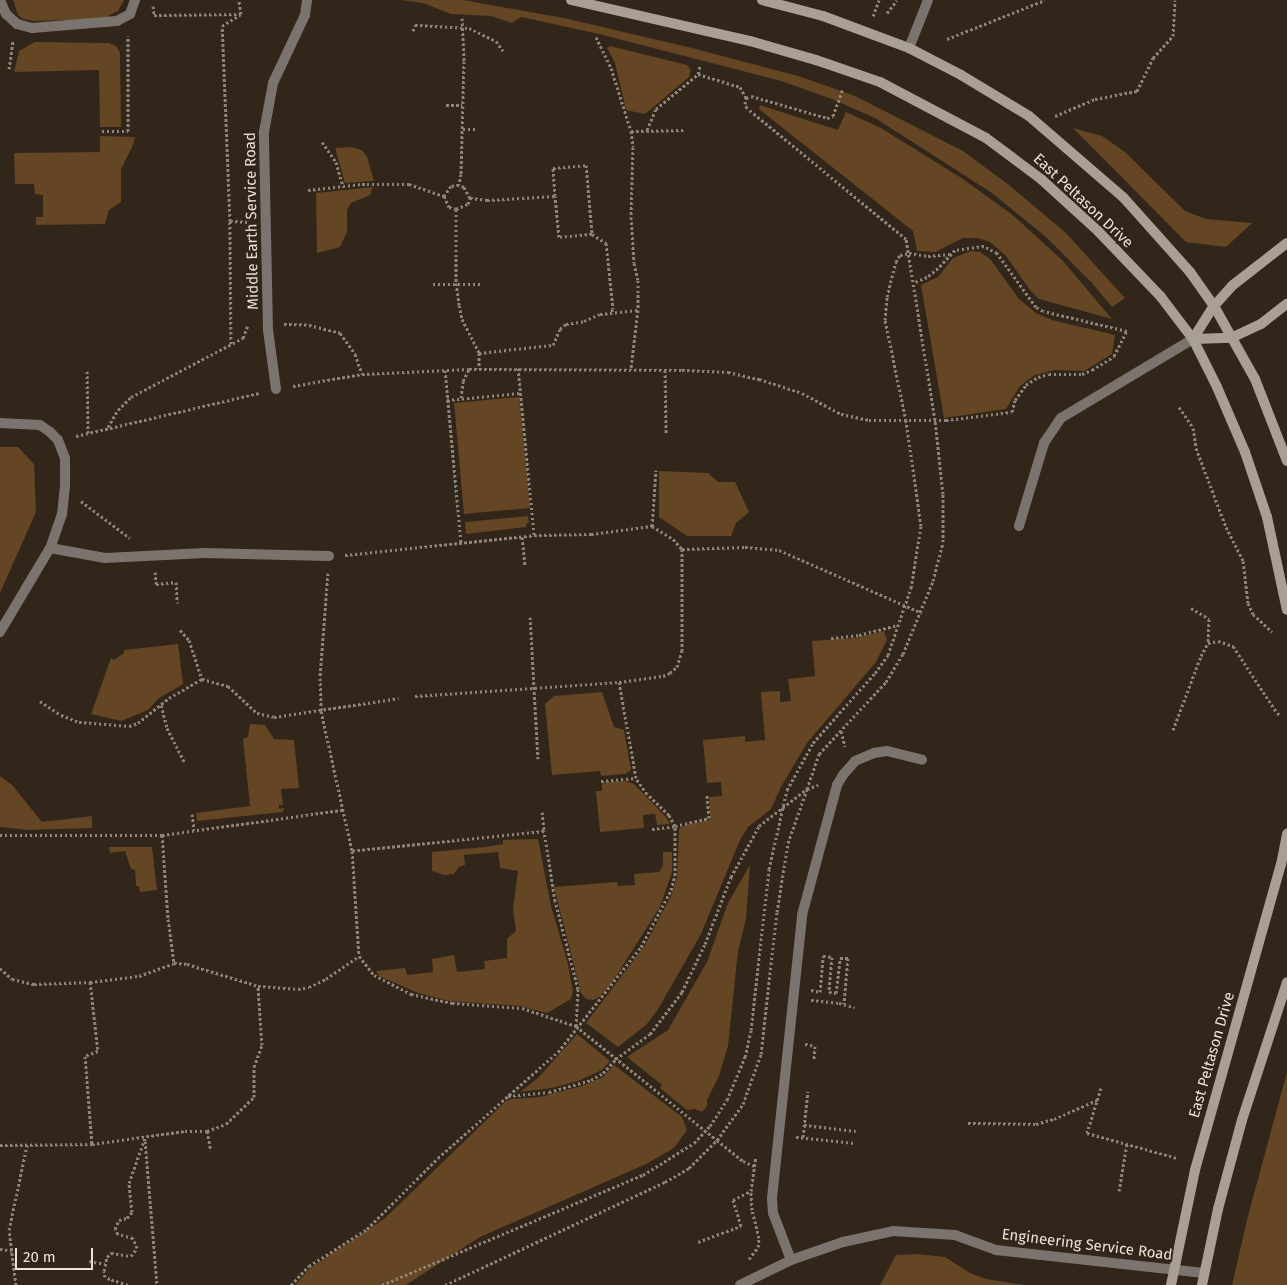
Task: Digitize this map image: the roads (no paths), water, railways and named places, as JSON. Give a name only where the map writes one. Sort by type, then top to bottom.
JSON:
[{"type":"main road","name":"East Peltason Drive","points":[[571,0],[750,41],[816,60],[880,82],[986,138],[1041,179],[1098,231],[1161,297],[1193,339],[1217,387],[1245,452],[1266,517],[1287,610]]},
{"type":"main road","name":"East Peltason Drive","points":[[762,0],[823,16],[908,48],[961,75],[1029,116],[1123,197],[1190,272],[1214,306],[1255,379],[1287,461]]},
{"type":"main road","points":[[1193,339],[1214,306],[1233,285],[1287,243]]},
{"type":"main road","points":[[1193,339],[1231,338],[1261,324],[1287,304]]},
{"type":"main road","name":"East Peltason Drive","points":[[1171,1285],[1195,1170],[1278,874],[1287,834]]},
{"type":"main road","points":[[1202,1285],[1242,1120],[1287,982]]},
{"type":"street","points":[[0,0],[6,14],[15,23],[32,28],[117,21],[128,16],[135,0]]},
{"type":"street","name":"Middle Earth Service Road","points":[[276,389],[268,320],[264,132],[273,83],[305,15],[307,0]]},
{"type":"street","points":[[908,48],[928,0]]},
{"type":"street","points":[[1019,526],[1044,444],[1061,418],[1193,339]]},
{"type":"street","points":[[0,422],[40,425],[58,440],[64,458],[65,486],[62,514],[50,548],[0,631]]},
{"type":"street","points":[[50,548],[105,558],[205,553],[329,556]]},
{"type":"street","points":[[791,1260],[773,1214],[772,1198],[799,932],[837,785],[855,761],[874,753],[887,751],[922,760]]},
{"type":"street","name":"Engineering Service Road","points":[[740,1285],[791,1260],[843,1242],[893,1232],[955,1236],[996,1250],[1204,1273]]}]
